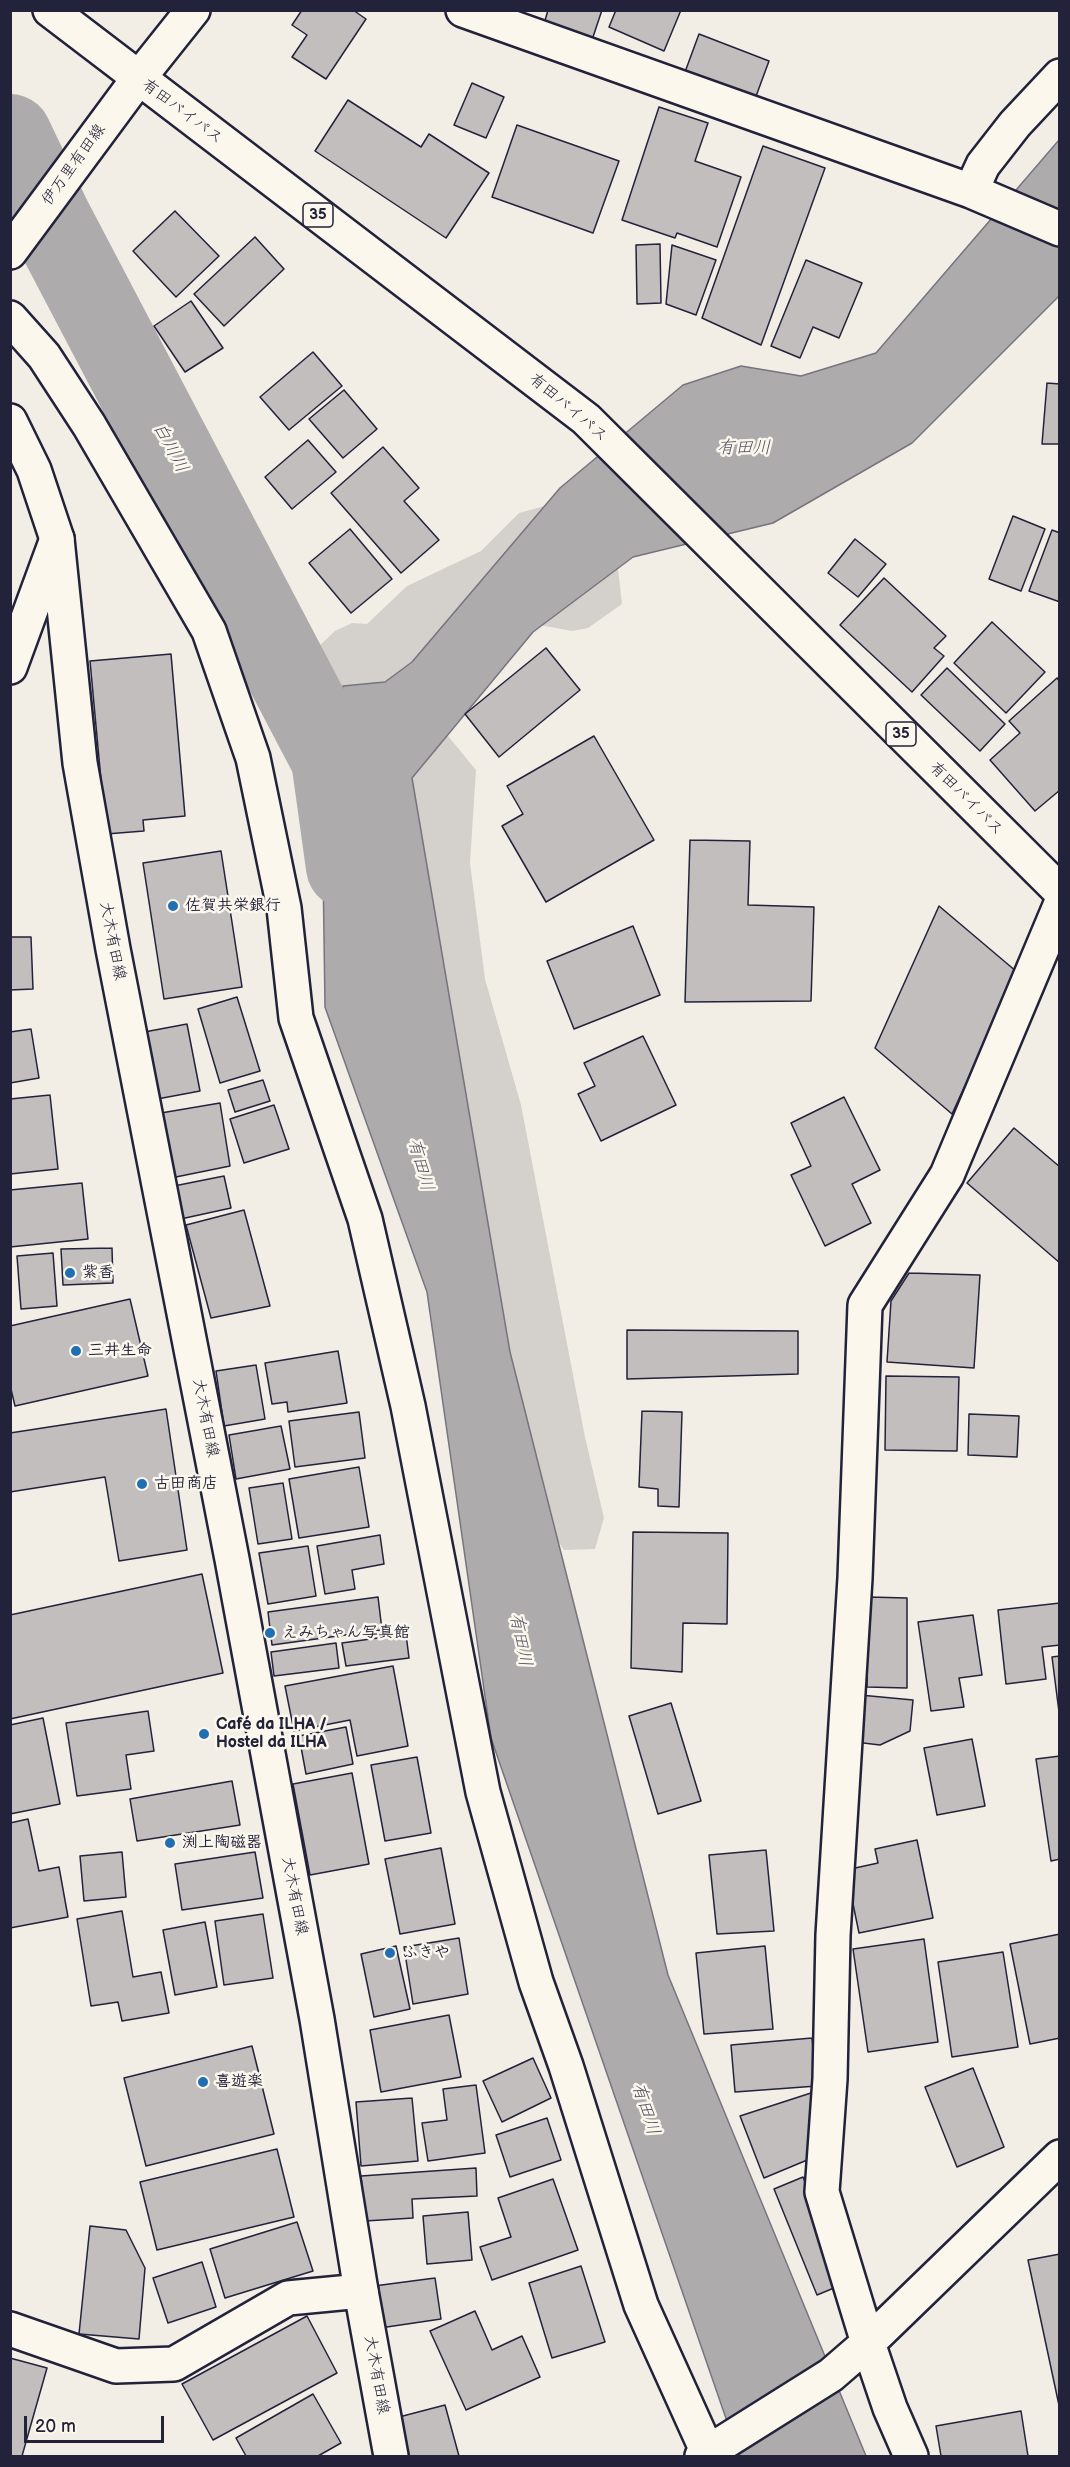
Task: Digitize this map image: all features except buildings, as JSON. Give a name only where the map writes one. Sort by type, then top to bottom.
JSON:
[{"type":"main road","name":"有田バイパス","points":[[50,10],[586,419],[1059,891]]},
{"type":"main road","name":"伊万里有田線","points":[[10,252],[138,79],[193,10]]},
{"type":"main road","points":[[463,10],[971,191],[1059,229]]},
{"type":"main road","points":[[971,191],[990,156],[1059,76]]},
{"type":"main road","points":[[10,318],[44,356],[89,425],[209,631],[253,758],[284,908],[296,1018],[365,1219],[408,1406],[483,1792],[536,1982],[566,2066],[641,2304],[705,2455],[831,2374],[868,2343],[1059,2157]]},
{"type":"main road","name":"大木有田線","points":[[10,421],[34,470],[57,539],[84,786],[317,2019],[361,2291],[391,2457]]},
{"type":"main road","points":[[10,667],[57,539]]},
{"type":"main road","points":[[911,2457],[890,2408],[868,2343],[822,2192],[830,2079],[833,1935],[855,1578],[865,1305],[948,1176],[1059,906]]},
{"type":"main road","points":[[10,2329],[116,2366],[174,2364],[288,2298],[361,2291]]},
{"type":"shaded area","points":[[548,505],[618,569],[622,604],[588,628],[572,631],[534,624],[443,645],[350,706],[316,675],[318,667],[314,651],[335,631],[352,623],[367,624],[407,586],[481,551],[519,513]]},
{"type":"shaded area","points":[[407,726],[448,736],[476,770],[470,863],[485,979],[521,1105],[585,1437],[604,1518],[595,1549],[564,1550],[519,1483],[439,1261]]},
{"type":"water","name":"有田川","points":[[1059,140],[1059,296],[912,443],[773,523],[633,557],[533,632],[412,778],[510,1352],[668,1975],[866,2456],[739,2456],[491,1738],[427,1292],[325,1007],[322,796],[343,686],[385,682],[412,662],[560,488],[683,385],[741,366],[801,376],[876,353]]},
{"type":"waterway","name":"白川川","points":[[10,136],[49,218],[333,759],[348,867]]},
{"type":"place","name":"佐賀共栄銀行","points":[[173,906]]},
{"type":"place","name":"紫香","points":[[70,1273]]},
{"type":"place","name":"三井生命","points":[[76,1351]]},
{"type":"place","name":"古田商店","points":[[142,1484]]},
{"type":"place","name":"えみちゃん写真館","points":[[270,1633]]},
{"type":"place","name":"Café da ILHA / Hostel da ILHA","points":[[204,1734]]},
{"type":"place","name":"渕上陶磁器","points":[[170,1843]]},
{"type":"place","name":"ふきや","points":[[390,1953]]},
{"type":"place","name":"喜遊楽","points":[[203,2082]]}]
